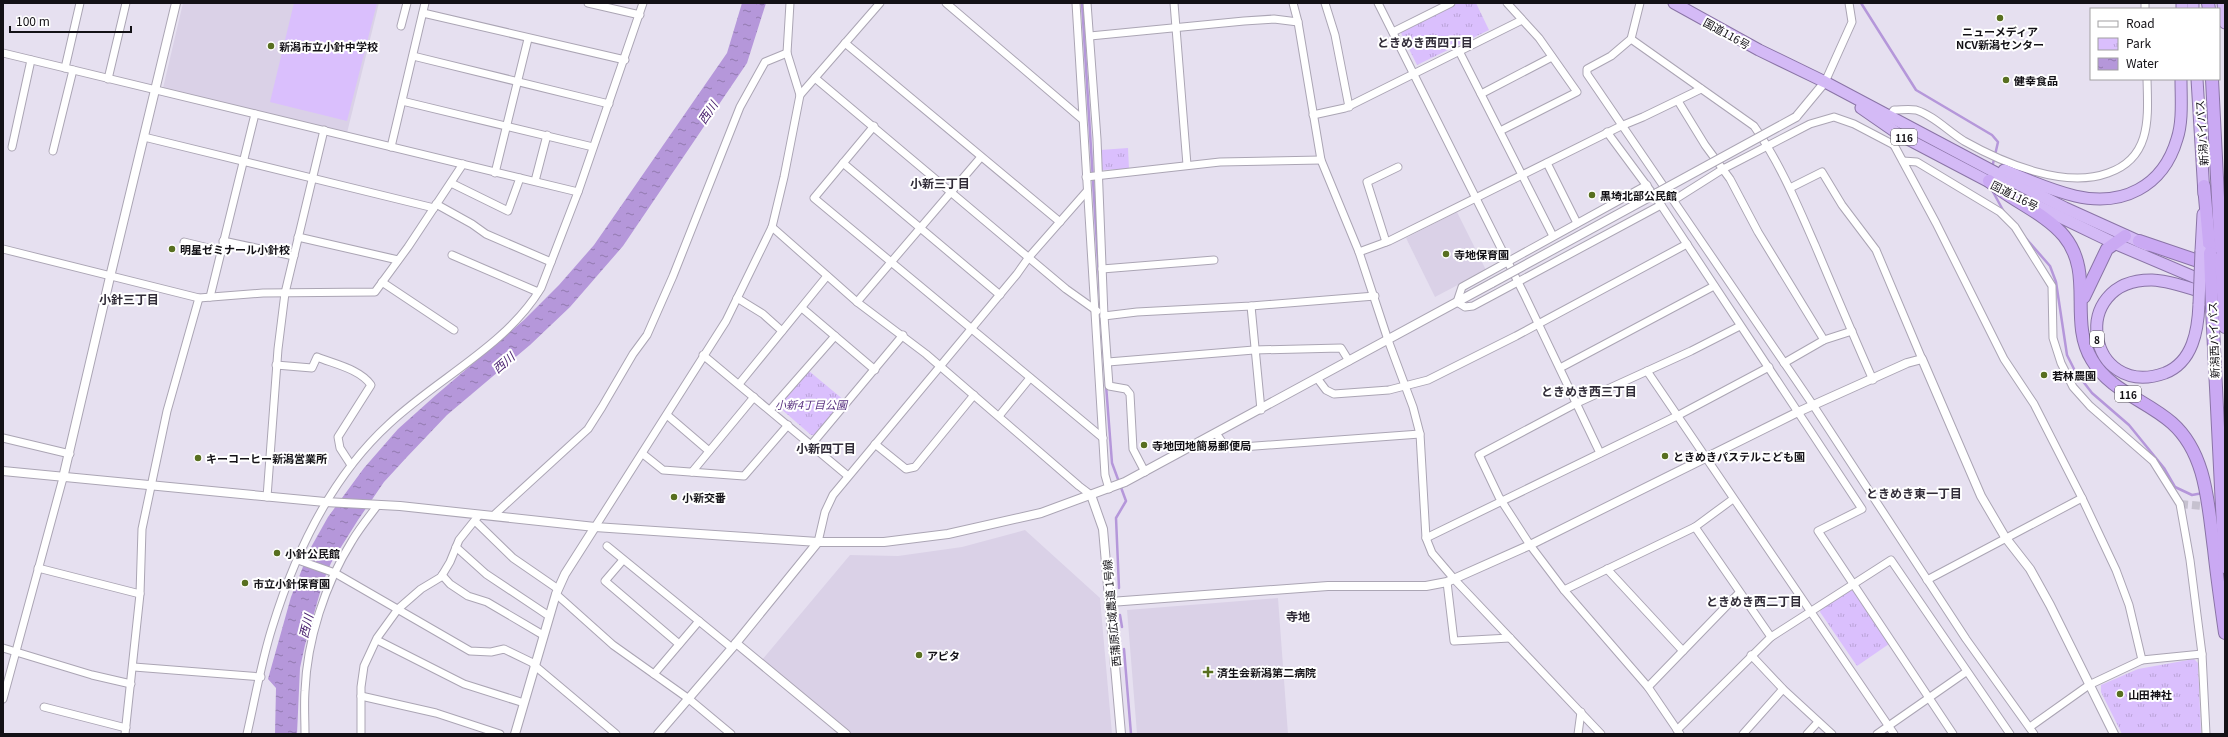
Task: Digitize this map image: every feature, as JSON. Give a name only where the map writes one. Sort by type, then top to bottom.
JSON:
[{"type":"highway","name":"国道116号","points":[[1674,3],[1759,50],[1825,82],[1950,149],[2065,208],[2139,241]]},
{"type":"highway","points":[[2223,3],[2225,22]]},
{"type":"highway","points":[[1950,149],[1992,166],[2076,196],[2099,199],[2134,193],[2150,183],[2170,158],[2177,139],[2180,124],[2182,80]]},
{"type":"highway","name":"新潟バイパス","points":[[2197,80],[2204,186]]},
{"type":"highway","name":"8","points":[[2212,80],[2210,253],[2199,304],[2198,323],[2191,347],[2185,357],[2169,371],[2156,376],[2130,375],[2111,364],[2103,354],[2097,341],[2095,328],[2098,315],[2104,302],[2112,293],[2124,286],[2137,282],[2165,281],[2220,306]]},
{"type":"highway","name":"国道116号","points":[[1825,82],[1900,135],[1989,182],[2114,243],[2220,281]]},
{"type":"highway","name":"116","points":[[1989,182],[2043,218],[2059,231],[2071,245],[2080,268],[2080,312],[2082,338],[2093,362],[2117,387],[2172,423],[2194,452],[2205,484],[2225,633]]},
{"type":"highway","name":"8","points":[[2204,186],[2210,253],[2220,281]]},
{"type":"highway","points":[[2080,312],[2088,288],[2102,257],[2114,243],[2125,236]]},
{"type":"highway","name":"116","points":[[2139,241],[2179,253],[2220,281]]},
{"type":"highway","name":"新潟西バイパス","points":[[2220,281],[2225,567]]},
{"type":"highway","name":"新潟西バイパス","points":[[2220,306],[2225,327]]},
{"type":"street","points":[[65,68],[80,3]]},
{"type":"street","points":[[108,79],[126,3]]},
{"type":"street","points":[[3,699],[4,689],[16,652],[70,454],[110,277],[176,3]]},
{"type":"street","points":[[401,26],[408,3]]},
{"type":"street","points":[[391,146],[425,3]]},
{"type":"street","points":[[588,3],[640,15]]},
{"type":"street","points":[[247,734],[272,628],[325,502],[351,465],[389,424],[507,329],[523,314],[538,292],[578,192],[625,60],[643,3]]},
{"type":"street","points":[[515,734],[543,635],[557,591],[565,574],[643,454],[703,355],[726,321],[772,227],[784,177],[800,95],[787,53],[790,3]]},
{"type":"street","points":[[800,95],[880,3]]},
{"type":"street","points":[[946,3],[1082,118]]},
{"type":"street","points":[[1076,3],[1105,475],[1109,489]]},
{"type":"street","points":[[1087,3],[1097,139],[1097,174],[1109,386],[1126,389],[1130,394],[1133,449],[1145,472]]},
{"type":"street","points":[[1174,3],[1187,165]]},
{"type":"street","points":[[1293,3],[1298,22],[1321,160],[1359,252],[1367,279],[1375,296],[1388,340],[1420,434],[1426,538],[1432,553],[1451,581],[1510,638],[1601,734]]},
{"type":"street","points":[[1325,3],[1335,36],[1348,106]]},
{"type":"street","points":[[1378,3],[1539,324],[1600,453]]},
{"type":"street","points":[[1393,32],[1451,3]]},
{"type":"street","points":[[1500,131],[1576,92],[1552,57],[1507,3]]},
{"type":"street","points":[[1640,3],[1631,39],[1611,56],[1586,69],[1586,74],[1674,200],[1813,405],[1966,639],[2034,734]]},
{"type":"street","points":[[3,471],[267,497],[375,506],[400,506],[477,518],[494,515],[595,527],[818,542],[884,542],[948,534],[1041,513],[1109,489],[1145,472],[1796,117],[1825,82],[1831,64],[1852,22],[1849,3]]},
{"type":"street","points":[[423,13],[528,39],[625,60]]},
{"type":"street","points":[[1090,36],[1244,21],[1274,20],[1298,22]]},
{"type":"street","points":[[1313,115],[1348,106],[1522,20]]},
{"type":"street","points":[[495,173],[516,81],[528,39]]},
{"type":"street","points":[[1631,39],[1754,126],[1768,146],[1790,188],[1873,380]]},
{"type":"street","points":[[845,43],[1060,222]]},
{"type":"street","points":[[1459,51],[1523,174],[1553,236]]},
{"type":"street","points":[[3,53],[155,91],[324,130],[495,173],[578,192]]},
{"type":"street","points":[[494,515],[588,429],[602,407],[633,354],[647,335],[673,276],[740,107],[764,62],[787,53]]},
{"type":"street","points":[[413,56],[609,104]]},
{"type":"street","points":[[1481,94],[1552,57]]},
{"type":"street","points":[[12,147],[31,60]]},
{"type":"street","points":[[53,151],[73,70]]},
{"type":"street","points":[[815,78],[874,126],[1066,289],[1096,311]]},
{"type":"street","points":[[1889,116],[1894,110],[1916,110],[1965,141],[1994,155],[2053,177],[2084,179],[2118,170],[2137,152],[2147,129],[2147,80]]},
{"type":"street","points":[[1359,252],[1386,242],[1523,174],[1547,164],[1607,132],[1678,101],[1701,89]]},
{"type":"street","points":[[402,100],[593,147]]},
{"type":"street","points":[[1678,101],[1705,145],[1723,169],[1758,232],[1824,340]]},
{"type":"street","points":[[210,297],[255,114]]},
{"type":"street","points":[[1674,200],[1723,169],[1810,124],[1834,117],[1854,124],[1894,145],[2004,359],[2034,404],[2082,498],[2116,570],[2129,605],[2142,660]]},
{"type":"street","points":[[874,126],[814,198],[1103,438]]},
{"type":"street","points":[[267,497],[276,365],[285,293],[324,130]]},
{"type":"street","points":[[1607,132],[1661,205],[1862,509],[1818,531],[1852,585],[1953,734]]},
{"type":"street","points":[[535,181],[547,135]]},
{"type":"street","points":[[1894,145],[1900,135]]},
{"type":"street","points":[[144,137],[435,206],[472,224],[486,234],[551,262]]},
{"type":"street","points":[[857,302],[981,156]]},
{"type":"street","points":[[1086,177],[1097,174],[1187,165],[1321,160]]},
{"type":"street","points":[[1903,161],[1917,162],[2000,212],[2015,227],[2052,286],[2053,338],[2061,363],[2073,387],[2090,406],[2153,460],[2180,504],[2190,560],[2202,654],[2206,734]]},
{"type":"street","points":[[843,163],[1000,295]]},
{"type":"street","points":[[3,249],[110,277],[199,298],[285,293],[374,292],[398,260],[463,164]]},
{"type":"street","points":[[1547,164],[1577,223]]},
{"type":"street","points":[[1386,242],[1367,182],[1398,167]]},
{"type":"street","points":[[1790,188],[1822,172],[1842,205],[1876,250],[1981,496],[2005,537],[2030,569],[2114,734]]},
{"type":"street","points":[[450,183],[508,211],[520,178]]},
{"type":"street","points":[[1457,302],[1462,287],[1647,185]]},
{"type":"street","points":[[658,734],[734,646],[818,542],[828,504],[848,476],[972,329],[1029,257],[1087,192]]},
{"type":"street","points":[[1457,302],[1465,307],[1473,306],[1661,205]]},
{"type":"street","points":[[772,227],[857,302],[903,335],[941,366],[1091,495]]},
{"type":"street","points":[[298,238],[398,260]]},
{"type":"street","points":[[224,241],[294,256]]},
{"type":"street","points":[[184,242],[221,251]]},
{"type":"street","points":[[1317,378],[1326,390],[1334,394],[1405,387],[1428,380],[1539,324],[1687,244]]},
{"type":"street","points":[[452,255],[538,292]]},
{"type":"street","points":[[1102,269],[1214,260]]},
{"type":"street","points":[[739,384],[827,276]]},
{"type":"street","points":[[382,282],[454,330]]},
{"type":"street","points":[[1560,368],[1714,286]]},
{"type":"street","points":[[1104,316],[1137,312],[1251,306],[1375,296]]},
{"type":"street","points":[[44,707],[126,731],[134,667],[140,594],[142,529],[167,411],[199,298]]},
{"type":"street","points":[[737,298],[763,314],[782,331]]},
{"type":"street","points":[[1251,306],[1254,350],[1261,410]]},
{"type":"street","points":[[802,308],[875,370]]},
{"type":"street","points":[[1740,326],[1577,403],[1479,455],[1502,502],[1530,544],[1564,590],[1648,687],[1679,732],[1771,637],[1891,560],[1966,672],[2010,734]]},
{"type":"street","points":[[1784,363],[1824,340],[1852,331]]},
{"type":"street","points":[[811,445],[903,335]]},
{"type":"street","points":[[770,410],[835,336]]},
{"type":"street","points":[[1108,362],[1254,350],[1341,348],[1349,361]]},
{"type":"street","points":[[703,355],[848,476]]},
{"type":"street","points":[[276,365],[312,368],[317,357],[352,371],[368,381],[371,385],[338,437],[340,448],[351,465]]},
{"type":"street","points":[[1110,602],[1328,586],[1426,586],[1451,581],[1530,544],[1798,412],[1873,380],[1907,363],[1922,359]]},
{"type":"street","points":[[1426,538],[1677,416],[1769,367]]},
{"type":"street","points":[[1647,371],[1894,734]]},
{"type":"street","points":[[999,416],[1030,378]]},
{"type":"street","points":[[875,444],[906,469],[915,467],[974,395]]},
{"type":"street","points":[[692,472],[754,396]]},
{"type":"street","points":[[667,415],[709,451]]},
{"type":"street","points":[[643,454],[663,470],[744,476],[788,425]]},
{"type":"street","points":[[1216,433],[1224,445],[1242,447],[1420,434]]},
{"type":"street","points":[[3,438],[70,454]]},
{"type":"street","name":"西蒲原広域農道 1号線","points":[[1091,495],[1103,529],[1121,734]]},
{"type":"street","points":[[1564,590],[1696,527],[1733,498]]},
{"type":"street","points":[[1927,580],[2005,537],[2082,498]]},
{"type":"street","points":[[306,734],[305,691],[309,653],[322,608],[335,573],[352,541],[375,506]]},
{"type":"street","points":[[361,734],[361,696],[364,666],[376,640],[398,609],[421,589],[442,575],[456,547],[477,518]]},
{"type":"street","points":[[477,518],[513,558],[557,591],[614,645],[689,699],[731,734]]},
{"type":"street","points":[[1696,527],[1739,593],[1771,637]]},
{"type":"street","points":[[607,546],[699,621],[734,646],[846,734]]},
{"type":"street","points":[[456,547],[486,574],[549,616]]},
{"type":"street","points":[[623,560],[605,581],[679,644]]},
{"type":"street","points":[[300,561],[335,573],[470,651],[485,652],[504,649],[535,664],[616,734]]},
{"type":"street","points":[[38,568],[140,594]]},
{"type":"street","points":[[1607,569],[1683,651]]},
{"type":"street","points":[[442,575],[450,584],[468,596],[487,602],[543,635]]},
{"type":"street","points":[[1451,581],[1454,641],[1510,638]]},
{"type":"street","points":[[1648,687],[1739,593]]},
{"type":"street","points":[[654,674],[699,621]]},
{"type":"street","points":[[376,640],[464,684],[524,703]]},
{"type":"street","points":[[3,648],[92,675],[131,684]]},
{"type":"street","points":[[2030,727],[2089,685],[2142,660],[2202,654]]},
{"type":"street","points":[[1752,655],[1783,689],[1832,734]]},
{"type":"street","points":[[134,667],[261,677]]},
{"type":"street","points":[[1877,734],[1966,672]]},
{"type":"street","points":[[1742,734],[1783,689]]},
{"type":"street","points":[[361,696],[436,713],[500,734]]},
{"type":"street","points":[[1578,734],[1581,712]]},
{"type":"street","points":[[1807,734],[1818,722]]},
{"type":"street","points":[[719,734],[724,728]]},
{"type":"shaded area","name":"新潟市立小針中学校","points":[[183,3],[379,3],[347,133],[163,88]]},
{"type":"shaded area","name":"寺地保育園","points":[[1457,212],[1486,270],[1435,297],[1406,238]]},
{"type":"shaded area","points":[[1025,530],[1100,598],[1112,734],[852,734],[762,660],[850,555],[898,556],[962,547]]},
{"type":"shaded area","name":"済生会新潟第二病院","points":[[1278,598],[1288,734],[1137,734],[1127,610]]},
{"type":"green space","points":[[294,3],[377,3],[347,121],[270,102]]},
{"type":"green space","points":[[1458,3],[1476,3],[1489,30],[1417,65],[1400,31]]},
{"type":"green space","points":[[1128,148],[1129,169],[1101,170],[1100,150]]},
{"type":"green space","name":"小新4丁目公園","points":[[809,371],[845,401],[815,435],[811,435],[780,408],[779,405]]},
{"type":"green space","points":[[1848,590],[1853,591],[1889,644],[1857,666],[1820,612],[1821,608]]},
{"type":"green space","points":[[2194,659],[2198,663],[2201,734],[2122,734],[2101,692],[2101,685],[2138,669]]},
{"type":"water","name":"西川","points":[[742,3],[766,3],[747,63],[623,246],[570,307],[530,345],[447,415],[384,482],[358,520],[331,563],[323,582],[305,645],[300,668],[297,734],[275,734],[276,688],[268,679],[291,597],[310,549],[328,517],[364,468],[398,429],[524,320],[559,285],[594,245],[727,53]]},
{"type":"waterway","points":[[1082,3],[1104,358]]},
{"type":"waterway","points":[[1861,3],[1916,90],[1992,135],[1998,142],[1992,168]]},
{"type":"waterway","points":[[1992,190],[2004,212]]},
{"type":"waterway","points":[[2022,234],[2050,266],[2056,282],[2067,355],[2075,371],[2092,393],[2129,425],[2164,468],[2175,487],[2192,495],[2203,493]]},
{"type":"waterway","points":[[1106,385],[1112,463],[1126,501],[1116,518],[1119,588]]},
{"type":"waterway","points":[[1120,615],[1122,627]]},
{"type":"waterway","points":[[1124,649],[1131,734]]},
{"type":"tunnel","points":[[2180,504],[2213,507]]},
{"type":"place","name":"ニューメディア NCV新潟センター","points":[[2000,18]]},
{"type":"place","name":"新潟市立小針中学校","points":[[271,46]]},
{"type":"place","name":"健幸食品","points":[[2006,80]]},
{"type":"place","name":"黒埼北部公民館","points":[[1592,195]]},
{"type":"place","name":"明星ゼミナール小針校","points":[[172,249]]},
{"type":"place","name":"寺地保育園","points":[[1446,254]]},
{"type":"place","name":"若林農園","points":[[2044,375]]},
{"type":"place","name":"寺地団地簡易郵便局","points":[[1144,445]]},
{"type":"place","name":"ときめきパステルこども園","points":[[1665,456]]},
{"type":"place","name":"キーコーヒー新潟営業所","points":[[198,458]]},
{"type":"place","name":"小新交番","points":[[674,497]]},
{"type":"place","name":"小針公民館","points":[[277,553]]},
{"type":"place","name":"市立小針保育園","points":[[245,583]]},
{"type":"place","name":"アピタ","points":[[919,655]]},
{"type":"place","name":"済生会新潟第二病院","points":[[1208,672]]},
{"type":"place","name":"山田神社","points":[[2120,694]]},
{"type":"district","name":"ときめき西四丁目","points":[[1425,41]]},
{"type":"district","name":"小新三丁目","points":[[940,182]]},
{"type":"district","name":"小針三丁目","points":[[129,298]]},
{"type":"district","name":"ときめき西三丁目","points":[[1589,390]]},
{"type":"district","name":"小新四丁目","points":[[826,447]]},
{"type":"district","name":"ときめき東一丁目","points":[[1914,492]]},
{"type":"district","name":"ときめき西二丁目","points":[[1754,600]]},
{"type":"district","name":"寺地","points":[[1298,615]]}]
